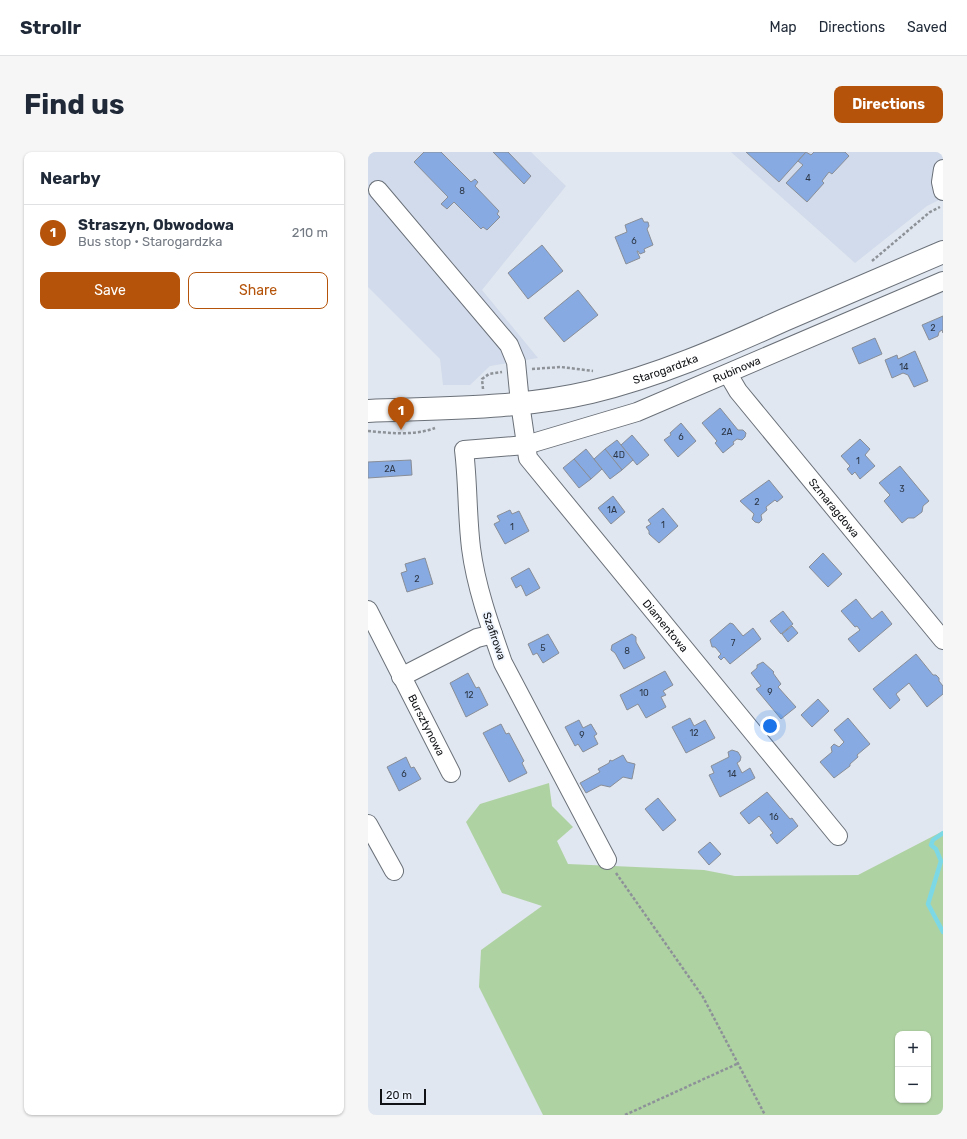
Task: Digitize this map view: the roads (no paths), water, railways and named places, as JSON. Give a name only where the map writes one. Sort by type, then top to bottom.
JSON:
[{"type":"main road","name":"Starogardzka","points":[[368,411],[483,407],[520,403],[590,392],[633,381],[709,353],[943,252]]},
{"type":"street","points":[[943,169],[941,182],[943,191]]},
{"type":"street","name":"Diamentowa","points":[[378,190],[509,345],[514,353],[528,458],[838,836]]},
{"type":"street","name":"Rubinowa","points":[[526,445],[637,412],[943,281]]},
{"type":"street","name":"Szmaragdowa","points":[[728,374],[738,391],[943,640]]},
{"type":"street","name":"Szafirowa","points":[[526,445],[464,450],[471,548],[484,605],[503,663],[607,860]]},
{"type":"street","name":"Bursztynowa","points":[[368,610],[451,773]]},
{"type":"street","points":[[401,677],[478,638],[493,634]]},
{"type":"street","points":[[368,824],[394,872]]},
{"type":"waterway","points":[[943,833],[933,840],[931,845],[936,849],[941,861],[928,904],[943,932]]},
{"type":"place","name":"Straszyn, Obwodowa","points":[[401,430]]}]
